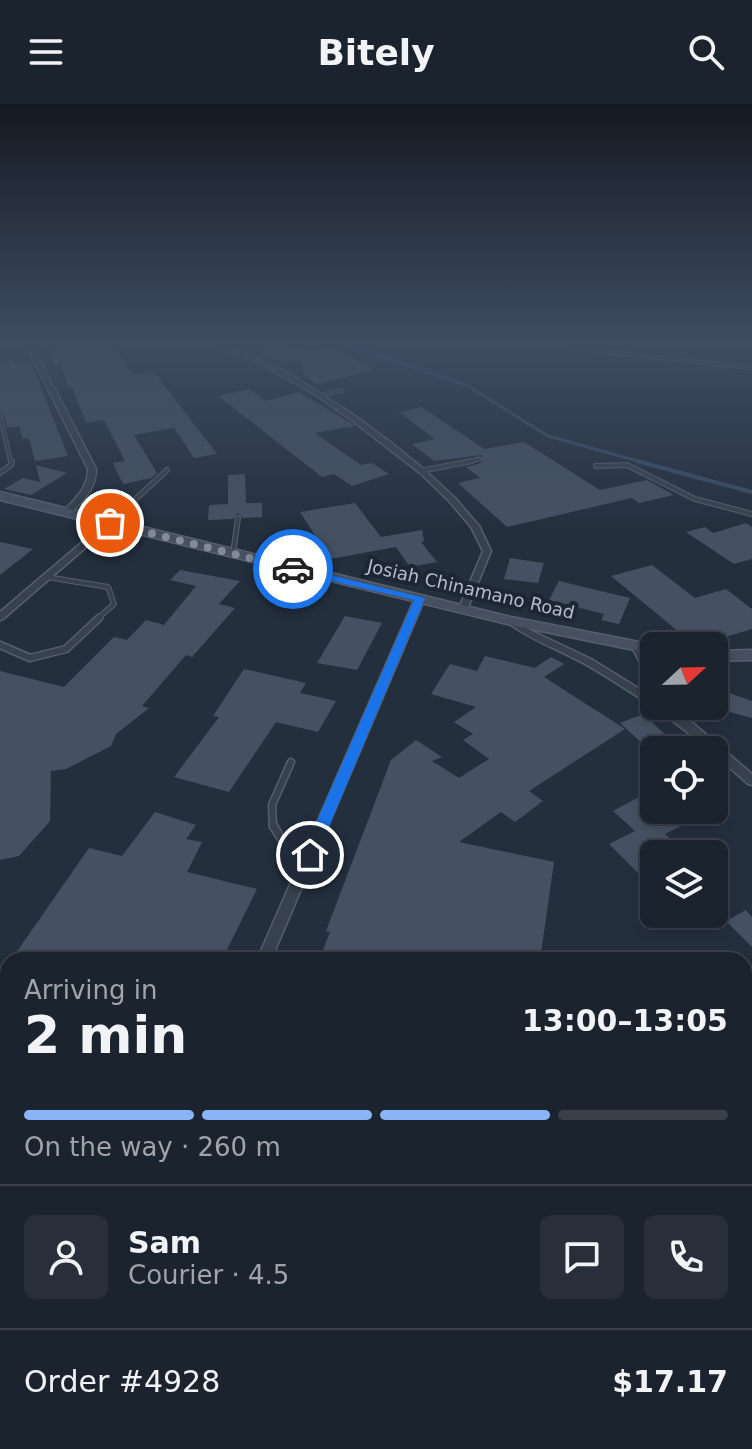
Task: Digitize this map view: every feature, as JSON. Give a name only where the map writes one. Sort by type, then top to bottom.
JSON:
[{"type":"street","points":[[59,404],[92,469],[93,478],[90,488],[67,512]]},
{"type":"street","points":[[330,404],[420,471],[473,522],[487,551],[464,608]]},
{"type":"street","name":"Josiah Chinamano Road","points":[[0,496],[511,621],[640,647]]},
{"type":"street","points":[[0,617],[110,523]]},
{"type":"street","points":[[268,952],[420,598]]},
{"type":"street","points":[[511,621],[526,632],[587,661],[640,694]]},
{"type":"street","points":[[637,647],[640,653]]},
{"type":"street","points":[[728,656],[752,655]]},
{"type":"street","points":[[681,720],[752,781]]},
{"type":"lane","points":[[0,416],[12,459],[11,465],[0,473]]},
{"type":"lane","points":[[420,471],[479,459]]},
{"type":"lane","points":[[596,466],[627,465],[695,499],[752,514]]},
{"type":"lane","points":[[110,523],[167,470]]},
{"type":"lane","points":[[233,554],[238,518]]},
{"type":"lane","points":[[0,645],[30,658],[66,649],[114,604],[108,587],[47,577]]},
{"type":"lane","points":[[291,762],[273,798],[269,820],[277,837],[310,855]]},
{"type":"building","points":[[0,404],[48,404],[68,456],[35,461],[28,438],[23,439],[19,426],[7,428],[4,414],[0,412]]},
{"type":"building","points":[[79,404],[178,404],[217,454],[194,458],[174,428],[134,435],[157,473],[151,478],[123,484],[113,463],[125,461],[104,420],[86,423]]},
{"type":"building","points":[[228,404],[319,404],[355,426],[315,433],[361,465],[372,463],[389,474],[352,486],[334,474],[322,477]]},
{"type":"building","points":[[422,407],[484,449],[524,442],[600,490],[647,480],[674,495],[639,503],[632,498],[507,527],[458,483],[480,478],[466,467],[481,463],[482,455],[434,461],[412,444],[435,439],[399,412]]},
{"type":"building","points":[[36,465],[67,473],[31,495],[4,489],[23,478],[40,482]]},
{"type":"building","points":[[245,474],[246,503],[262,503],[262,517],[243,518],[238,513],[233,519],[208,520],[209,505],[228,504],[228,475]]},
{"type":"building","points":[[355,503],[381,537],[422,530],[424,541],[421,542],[437,562],[410,567],[396,547],[330,559],[300,512]]},
{"type":"building","points":[[746,523],[752,527],[752,559],[734,564],[686,532],[705,527],[713,533]]},
{"type":"building","points":[[0,542],[33,549],[0,575]]},
{"type":"building","points":[[510,558],[544,563],[538,583],[504,579]]},
{"type":"building","points":[[652,565],[695,598],[726,589],[752,609],[752,629],[728,636],[728,632],[679,632],[611,576]]},
{"type":"building","points":[[180,570],[240,581],[219,604],[235,608],[192,657],[186,655],[142,706],[149,708],[116,734],[111,746],[66,769],[51,771],[50,821],[19,856],[0,860],[0,671],[64,687],[114,637],[127,640],[146,620],[164,625],[196,586],[170,580]]},
{"type":"building","points":[[559,581],[630,598],[619,624],[601,620],[604,614],[549,600]]},
{"type":"building","points":[[345,616],[382,623],[357,670],[317,663]]},
{"type":"building","points":[[485,656],[535,668],[551,657],[564,664],[544,677],[625,729],[529,791],[543,801],[515,822],[501,812],[459,842],[554,862],[541,952],[322,952],[330,932],[326,931],[391,760],[416,740],[442,757],[432,761],[459,778],[489,759],[463,740],[473,734],[454,722],[476,707],[431,694],[450,664],[477,671]]},
{"type":"building","points":[[244,669],[306,683],[300,693],[336,701],[318,732],[276,722],[229,792],[174,777],[219,717],[213,716]]},
{"type":"building","points":[[729,693],[752,701],[752,718],[728,712]]},
{"type":"building","points":[[640,715],[640,720],[650,720],[667,736],[640,736],[640,741],[620,723]]},
{"type":"building","points":[[640,797],[640,824],[683,825],[665,834],[672,840],[640,840],[640,875],[609,844],[635,831],[613,811]]},
{"type":"building","points":[[155,812],[196,825],[186,839],[202,842],[187,872],[257,889],[226,952],[17,952],[89,848],[122,856]]},
{"type":"building","points":[[746,910],[752,917],[752,947],[728,923],[728,920]]},
{"type":"waterway","points":[[496,404],[548,436],[645,463]]},
{"type":"waterway","points":[[637,461],[752,492]]},
{"type":"way so far","points":[[110,523],[293,569]]},
{"type":"route","points":[[293,569],[420,598],[310,855]]}]
